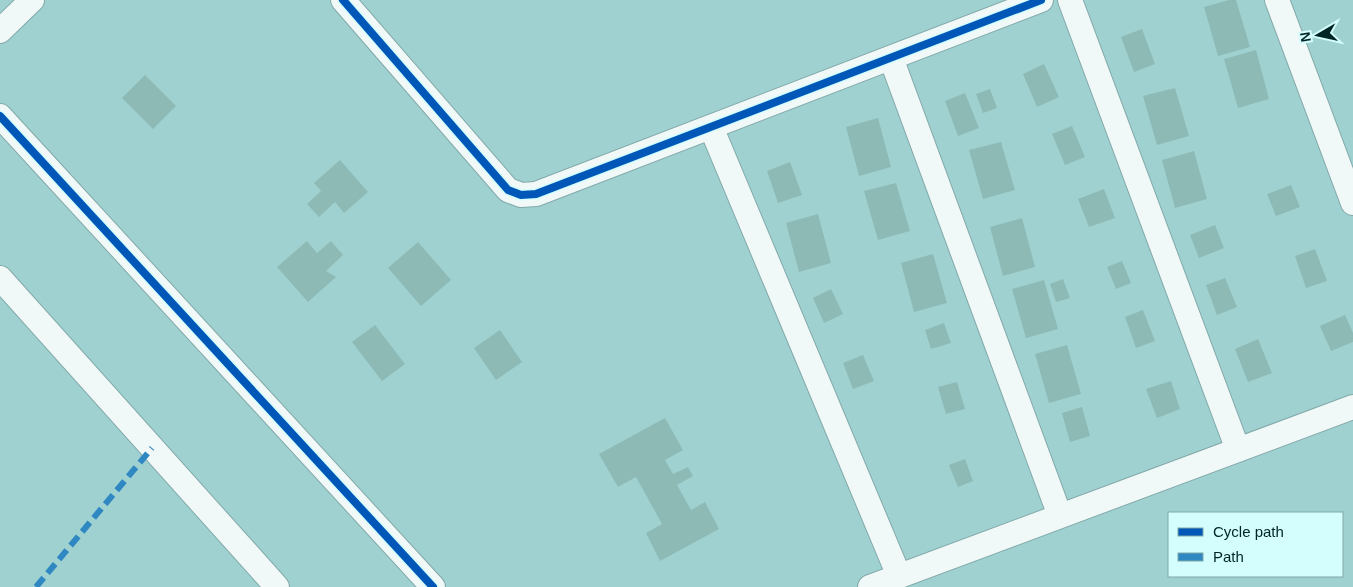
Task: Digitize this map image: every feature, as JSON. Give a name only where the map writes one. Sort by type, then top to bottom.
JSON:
[{"type":"street","points":[[0,31],[32,0]]},
{"type":"street","points":[[342,0],[508,190],[521,195],[536,194],[1041,0]]},
{"type":"street","points":[[1070,0],[1238,450]]},
{"type":"street","points":[[1277,0],[1353,203]]},
{"type":"street","points":[[891,58],[1060,516]]},
{"type":"street","points":[[0,116],[432,587]]},
{"type":"street","points":[[711,127],[899,576]]},
{"type":"street","points":[[0,278],[277,587]]},
{"type":"street","points":[[870,587],[1353,407]]},
{"type":"building","points":[[1236,0],[1250,47],[1218,56],[1204,7]]},
{"type":"building","points":[[1142,29],[1155,64],[1134,72],[1121,37]]},
{"type":"building","points":[[1256,50],[1269,99],[1238,108],[1224,59]]},
{"type":"building","points":[[1044,64],[1059,97],[1037,107],[1023,74]]},
{"type":"building","points":[[145,75],[176,106],[153,129],[122,98]]},
{"type":"building","points":[[1175,88],[1189,136],[1157,145],[1143,96]]},
{"type":"building","points":[[990,89],[997,108],[983,113],[976,94]]},
{"type":"building","points":[[965,93],[979,128],[958,136],[945,101]]},
{"type":"building","points":[[878,118],[891,167],[859,176],[846,127]]},
{"type":"building","points":[[1072,126],[1085,157],[1065,165],[1052,134]]},
{"type":"building","points":[[1001,142],[1015,190],[983,199],[969,150]]},
{"type":"building","points":[[1194,151],[1207,199],[1175,208],[1162,160]]},
{"type":"building","points":[[340,160],[368,192],[344,213],[335,202],[319,217],[307,204],[321,191],[314,183]]},
{"type":"building","points":[[790,162],[802,195],[778,203],[767,171]]},
{"type":"building","points":[[896,183],[910,231],[878,240],[864,191]]},
{"type":"building","points":[[1291,185],[1300,207],[1276,216],[1267,194]]},
{"type":"building","points":[[1104,189],[1115,218],[1089,227],[1078,199]]},
{"type":"building","points":[[818,214],[831,263],[799,272],[786,223]]},
{"type":"building","points":[[1022,218],[1035,267],[1003,276],[990,227]]},
{"type":"building","points":[[1215,225],[1224,248],[1199,258],[1190,235]]},
{"type":"building","points":[[307,241],[317,253],[331,241],[343,255],[326,271],[336,277],[308,302],[277,267]]},
{"type":"building","points":[[418,242],[451,280],[421,306],[388,268]]},
{"type":"building","points":[[1315,249],[1327,281],[1306,288],[1295,256]]},
{"type":"building","points":[[933,254],[947,303],[914,312],[901,263]]},
{"type":"building","points":[[1122,261],[1131,283],[1116,289],[1107,267]]},
{"type":"building","points":[[1225,278],[1237,307],[1217,315],[1206,285]]},
{"type":"building","points":[[1063,279],[1070,298],[1056,302],[1050,284]]},
{"type":"building","points":[[1044,280],[1058,329],[1026,338],[1012,289]]},
{"type":"building","points":[[831,289],[843,314],[824,323],[813,298]]},
{"type":"building","points":[[1143,310],[1155,341],[1136,348],[1125,317]]},
{"type":"building","points":[[1345,315],[1353,333],[1353,342],[1331,351],[1320,326]]},
{"type":"building","points":[[944,323],[951,343],[931,349],[925,330]]},
{"type":"building","points":[[375,325],[405,364],[382,381],[352,342]]},
{"type":"building","points":[[500,330],[522,362],[496,380],[474,348]]},
{"type":"building","points":[[1258,339],[1272,373],[1248,382],[1235,349]]},
{"type":"building","points":[[1067,345],[1081,394],[1049,403],[1035,354]]},
{"type":"building","points":[[863,355],[874,381],[853,389],[843,363]]},
{"type":"building","points":[[1171,381],[1180,409],[1157,418],[1146,389]]},
{"type":"building","points":[[957,382],[965,409],[946,414],[938,387]]},
{"type":"building","points":[[1082,407],[1090,436],[1070,442],[1062,413]]},
{"type":"building","points":[[665,418],[683,450],[665,460],[673,474],[688,467],[693,476],[677,485],[691,510],[705,502],[719,529],[660,561],[646,533],[662,524],[636,477],[618,487],[599,454]]},
{"type":"building","points":[[965,459],[973,481],[958,487],[949,465]]},
{"type":"marked path","points":[[36,587],[152,448]]},
{"type":"cycle path","points":[[343,0],[508,190],[521,195],[536,194],[1041,0]]},
{"type":"cycle path","points":[[0,116],[433,587]]}]
